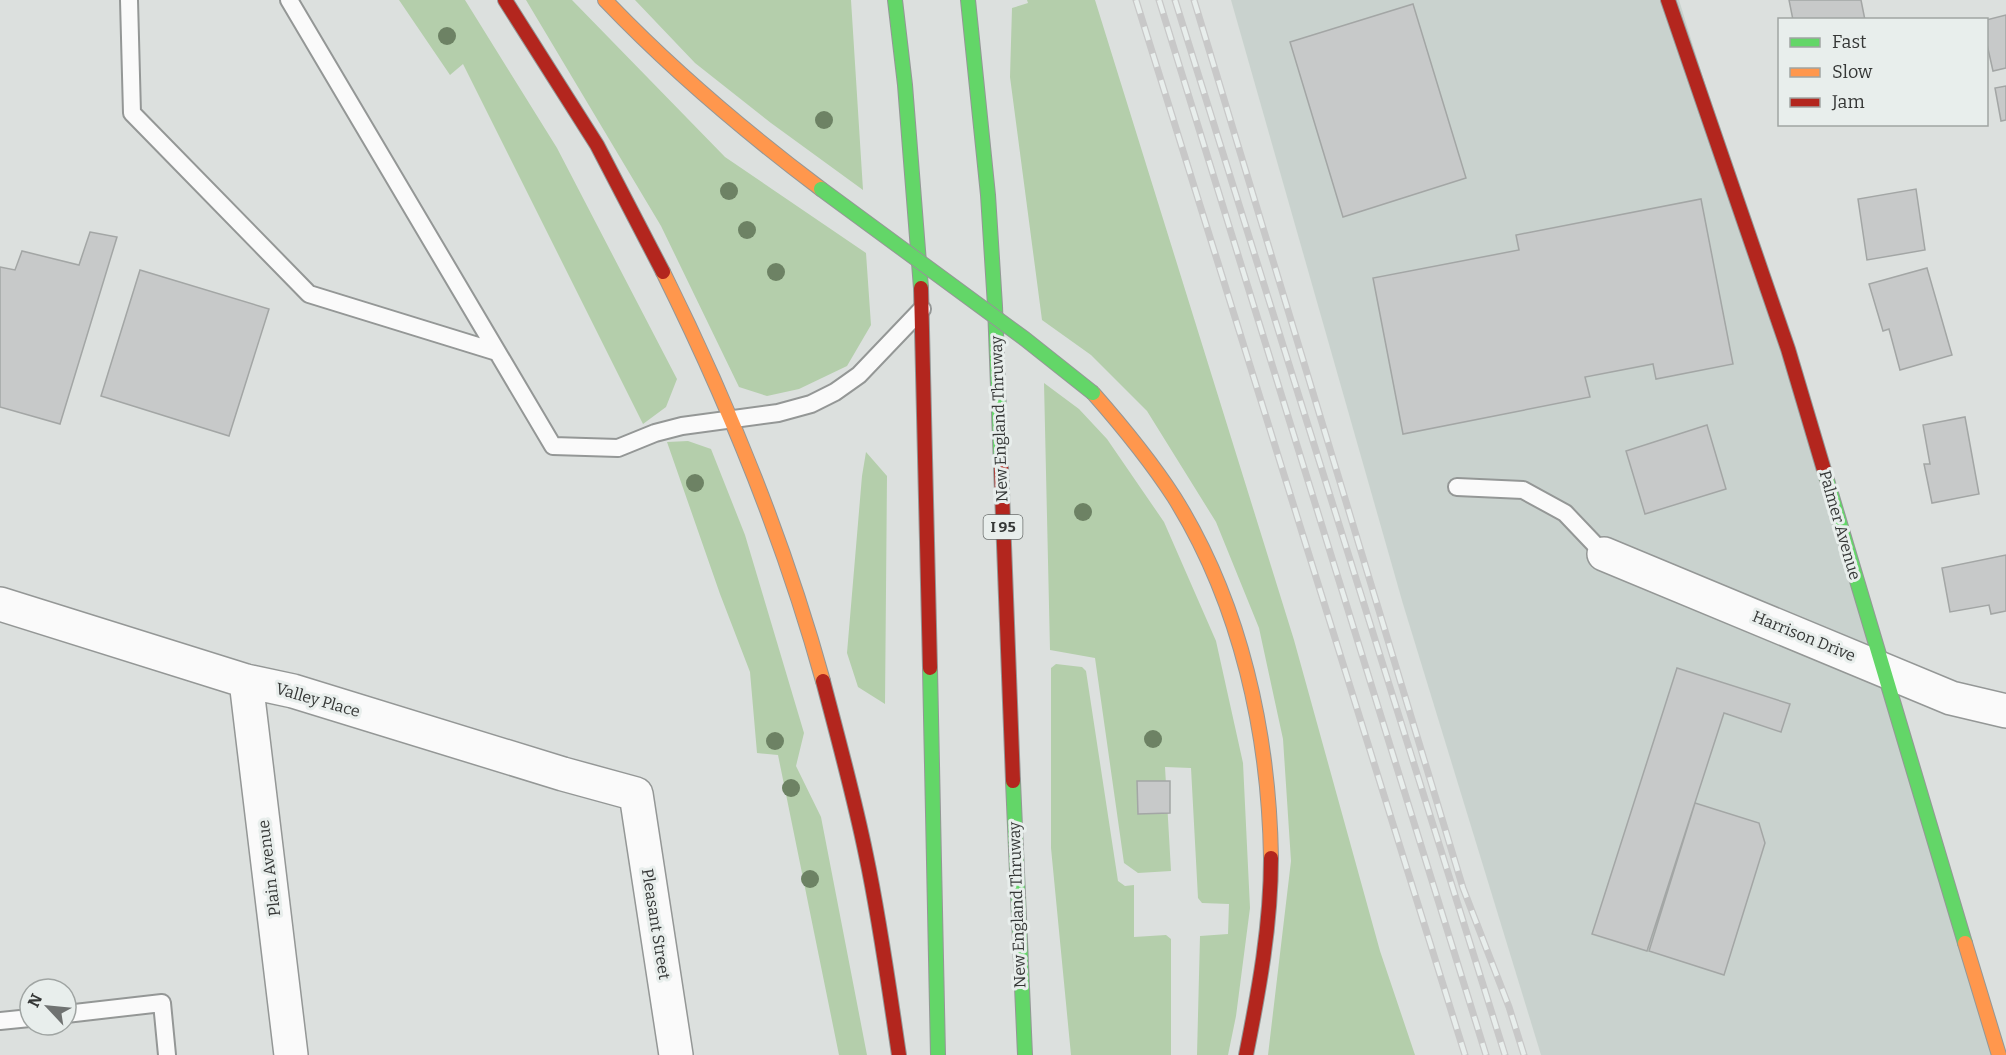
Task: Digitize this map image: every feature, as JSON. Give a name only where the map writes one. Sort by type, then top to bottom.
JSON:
[{"type":"main road","points":[[505,0],[597,146],[645,234],[732,419],[761,493],[799,601],[846,764],[876,901],[899,1055]]},
{"type":"main road","points":[[605,0],[635,33],[729,119],[820,189],[1025,339],[1093,393],[1134,438],[1169,488],[1200,545],[1226,609],[1249,681],[1265,761],[1271,835],[1267,934],[1246,1055]]},
{"type":"main road","points":[[896,0],[923,309],[938,1055]]},
{"type":"main road","name":"New England Thruway","points":[[968,0],[988,195],[995,306],[1025,1055]]},
{"type":"main road","name":"Palmer Avenue","points":[[1668,0],[1788,349],[1999,1055]]},
{"type":"street","name":"Harrison Drive","points":[[1604,554],[1951,698],[2006,711]]},
{"type":"street","name":"Valley Place","points":[[0,604],[246,681],[293,691],[563,774],[636,794]]},
{"type":"street","name":"Plain Avenue","points":[[246,681],[291,1055]]},
{"type":"street","name":"Pleasant Street","points":[[636,794],[676,1055]]},
{"type":"lane","points":[[129,0],[132,113],[309,294],[497,352]]},
{"type":"lane","points":[[289,0],[553,446],[618,448],[655,433],[682,426],[778,413],[810,404],[835,392],[859,375],[923,309]]},
{"type":"lane","points":[[1457,487],[1523,490],[1565,513],[1604,554]]},
{"type":"lane","points":[[78,1013],[162,1003],[167,1055]]},
{"type":"lane","points":[[0,1021],[18,1019]]},
{"type":"shaded area","points":[[1231,0],[1679,0],[2006,1055],[1541,1055],[1403,604]]},
{"type":"green space","points":[[399,0],[465,0],[557,148],[677,379],[666,407],[643,424],[463,64],[450,75]]},
{"type":"green space","points":[[526,0],[572,0],[725,157],[866,253],[871,325],[847,366],[799,389],[767,396],[739,387],[661,226]]},
{"type":"green space","points":[[635,0],[851,0],[863,190],[771,123],[695,63]]},
{"type":"green space","points":[[1027,0],[1095,0],[1294,640],[1380,951],[1415,1055],[1268,1055],[1291,861],[1283,739],[1259,628],[1216,522],[1147,411],[1091,355],[1042,320],[1010,77],[1012,8],[1028,3]]},
{"type":"green space","points":[[1044,383],[1079,409],[1107,439],[1164,522],[1216,641],[1243,763],[1250,908],[1236,1016],[1228,1055],[1197,1055],[1200,936],[1228,934],[1229,904],[1202,903],[1198,898],[1191,768],[1165,767],[1171,871],[1138,873],[1124,863],[1095,658],[1050,650]]},
{"type":"green space","points":[[688,441],[711,449],[745,535],[804,733],[796,766],[821,817],[867,1055],[839,1055],[778,755],[757,753],[750,672],[667,442]]},
{"type":"green space","points":[[866,452],[887,476],[885,704],[858,687],[847,653]]},
{"type":"green space","points":[[1056,664],[1082,667],[1086,671],[1118,881],[1125,886],[1134,885],[1134,937],[1166,935],[1171,939],[1171,1055],[1071,1055],[1051,848],[1051,668]]},
{"type":"building","points":[[1789,0],[1861,0],[1865,18],[1793,18]]},
{"type":"building","points":[[1413,4],[1466,178],[1343,217],[1290,42]]},
{"type":"building","points":[[2006,15],[2006,68],[1993,71],[1988,49],[1988,20]]},
{"type":"building","points":[[2006,86],[2006,120],[2001,121],[1995,88]]},
{"type":"building","points":[[1916,189],[1925,250],[1867,260],[1858,199]]},
{"type":"building","points":[[1701,199],[1733,364],[1656,379],[1653,364],[1585,377],[1590,397],[1403,434],[1373,278],[1519,250],[1516,235]]},
{"type":"building","points":[[90,232],[117,237],[60,424],[0,407],[0,267],[15,270],[22,251],[79,265]]},
{"type":"building","points":[[1927,268],[1952,355],[1900,370],[1889,329],[1883,331],[1869,284]]},
{"type":"building","points":[[140,270],[269,309],[229,436],[101,396]]},
{"type":"building","points":[[1965,417],[1979,494],[1932,503],[1924,464],[1930,464],[1923,425]]},
{"type":"building","points":[[1707,425],[1726,489],[1645,514],[1626,451]]},
{"type":"building","points":[[2006,555],[2006,611],[1991,614],[1989,605],[1950,612],[1942,568]]},
{"type":"building","points":[[1677,668],[1790,704],[1781,732],[1724,713],[1647,951],[1592,934]]},
{"type":"building","points":[[1137,781],[1170,781],[1170,813],[1138,814]]},
{"type":"building","points":[[1695,803],[1759,823],[1765,843],[1724,975],[1649,951]]},
{"type":"railway","points":[[1136,0],[1465,1055]]},
{"type":"railway","points":[[1159,0],[1486,1055]]},
{"type":"railway","points":[[1175,0],[1505,1055]]},
{"type":"railway","points":[[1194,0],[1463,888],[1509,1007],[1524,1055]]},
{"type":"traffic: fast","points":[[895,0],[905,85],[921,288]]},
{"type":"traffic: fast","points":[[968,0],[988,195],[1001,466]]},
{"type":"traffic: fast","points":[[821,189],[1025,339],[1093,393]]},
{"type":"traffic: fast","points":[[1824,470],[1965,943]]},
{"type":"traffic: fast","points":[[930,668],[938,1055]]},
{"type":"traffic: fast","points":[[1013,781],[1025,1055]]},
{"type":"traffic: slow","points":[[605,0],[709,99],[821,189]]},
{"type":"traffic: slow","points":[[663,272],[710,371],[753,473],[791,576],[823,681]]},
{"type":"traffic: slow","points":[[1093,393],[1174,497],[1217,581],[1234,626],[1257,717],[1269,811],[1271,858]]},
{"type":"traffic: slow","points":[[1965,943],[1999,1055]]},
{"type":"traffic: jam","points":[[505,0],[597,145],[663,272]]},
{"type":"traffic: jam","points":[[1668,0],[1788,349],[1824,470]]},
{"type":"traffic: jam","points":[[921,288],[930,668]]},
{"type":"traffic: jam","points":[[1001,466],[1013,781]]},
{"type":"traffic: jam","points":[[823,681],[866,855],[899,1055]]},
{"type":"traffic: jam","points":[[1246,1055],[1267,933],[1271,858]]}]
